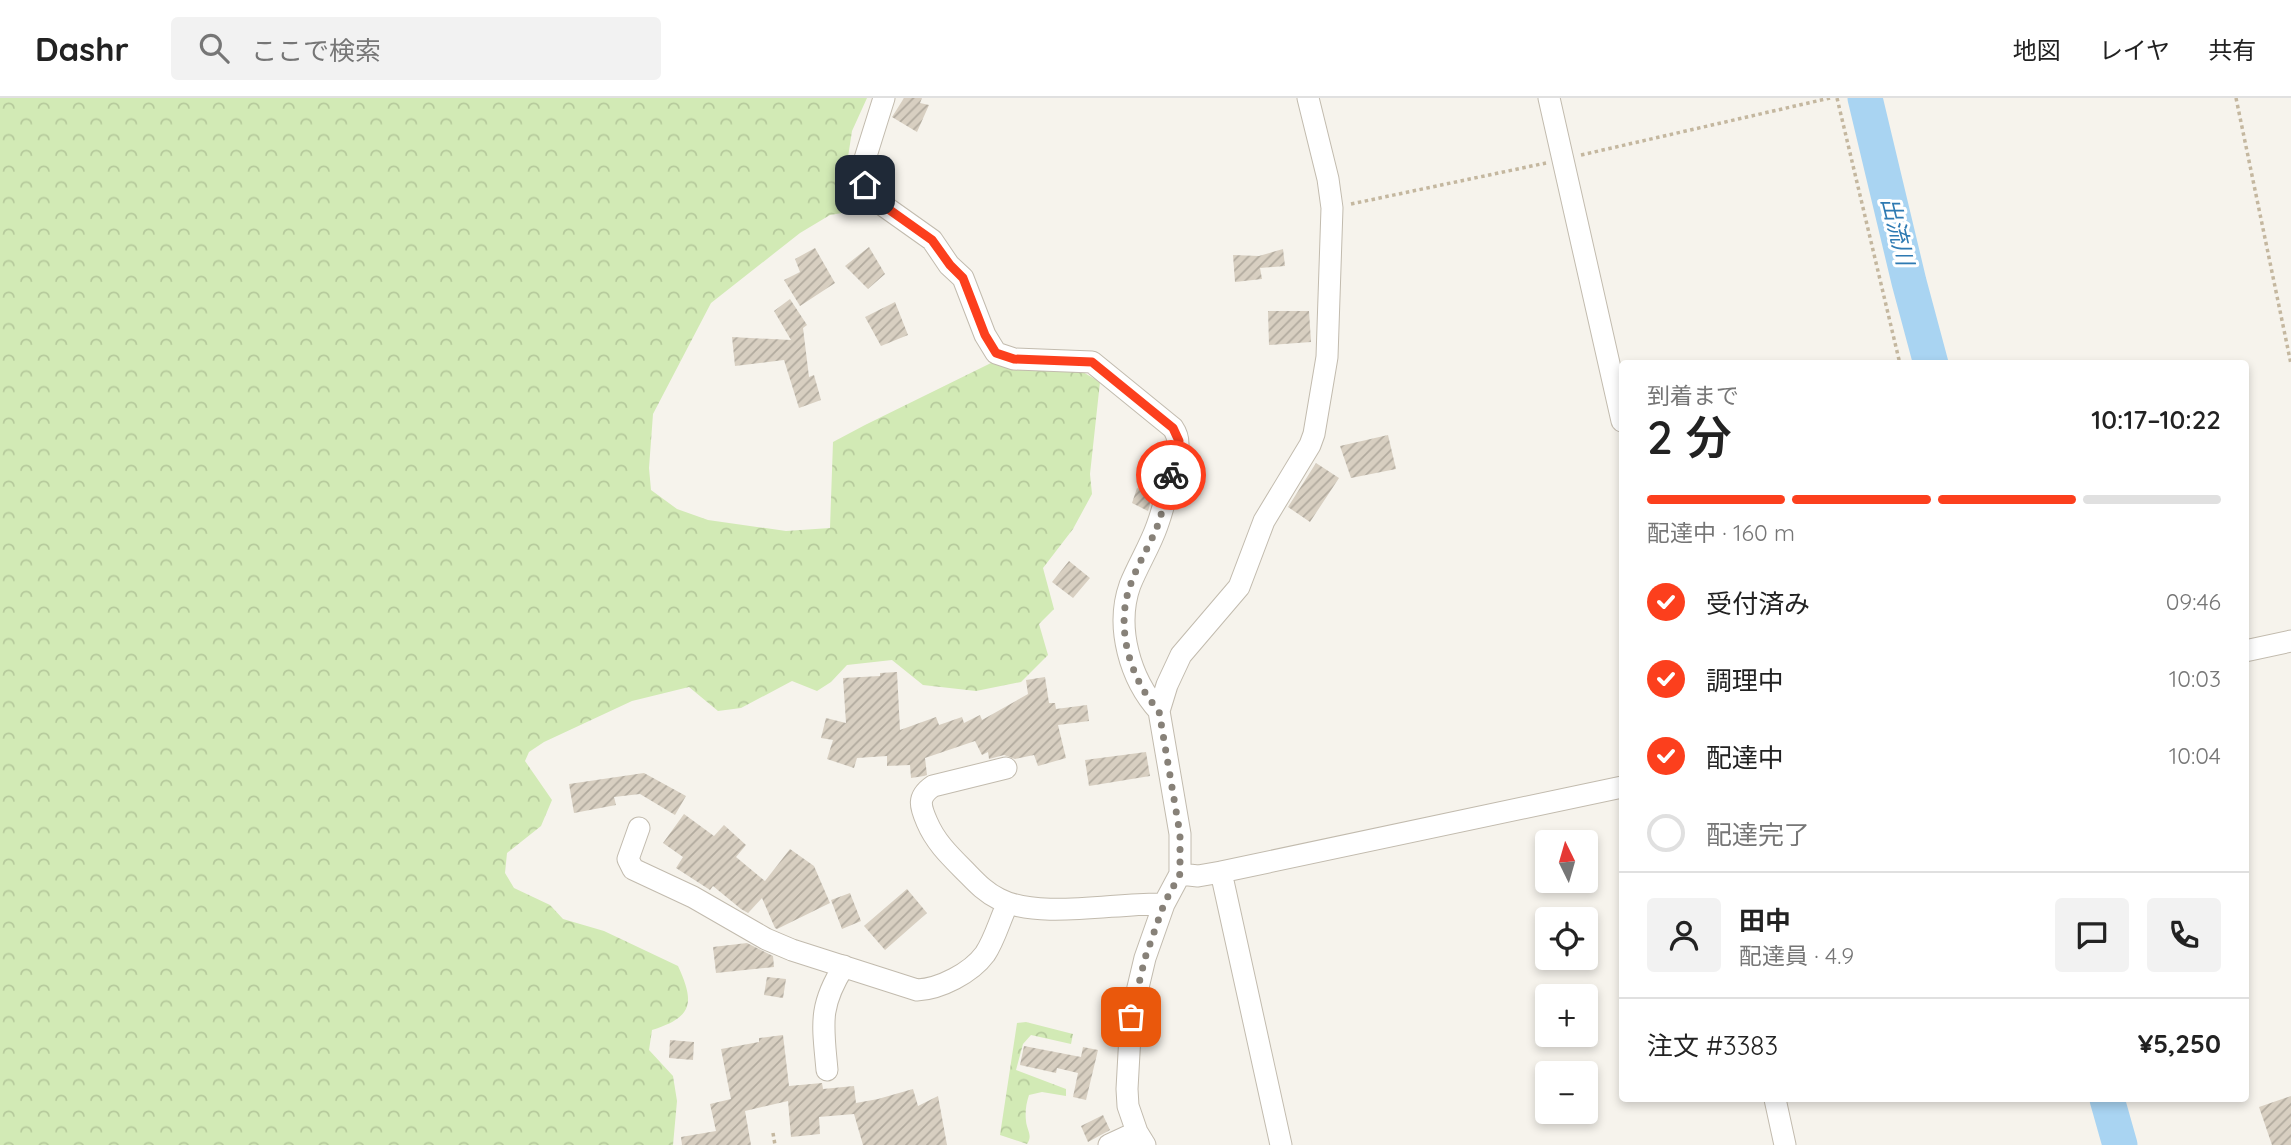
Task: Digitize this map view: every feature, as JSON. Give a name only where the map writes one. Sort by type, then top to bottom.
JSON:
[{"type":"street","points":[[884,98],[864,162],[865,185],[877,201],[932,240],[963,278],[985,335],[996,353],[1014,359],[1092,362],[1173,428],[1178,435],[1167,493],[1156,528],[1129,589],[1125,614],[1126,644],[1130,658],[1145,692],[1159,711],[1180,834],[1180,874],[1164,904],[1145,958],[1131,1017],[1126,1089],[1128,1106],[1141,1138],[1109,1145]]},
{"type":"street","points":[[1159,711],[1181,655],[1239,587],[1264,521],[1314,434],[1327,357],[1332,208],[1328,179],[1308,98]]},
{"type":"street","points":[[1549,98],[1619,408]]},
{"type":"street","points":[[2249,650],[2291,641]]},
{"type":"street","points":[[1006,768],[933,786],[924,792],[920,801],[927,824],[941,846],[982,888],[1008,903],[1039,909],[1164,904]]},
{"type":"street","points":[[1180,874],[1198,876],[1221,872],[1619,788]]},
{"type":"street","points":[[639,828],[628,859],[632,869],[713,907],[766,939],[904,987],[927,989],[965,972],[984,955],[1008,903]]},
{"type":"street","points":[[1221,872],[1281,1145]]},
{"type":"street","points":[[827,1070],[822,1021],[824,1007],[844,966]]},
{"type":"street","points":[[1776,1102],[1785,1145]]},
{"type":"path","points":[[1837,98],[1899,360]]},
{"type":"path","points":[[2236,98],[2291,364]]},
{"type":"path","points":[[773,1133],[775,1145]]},
{"type":"green space","points":[[0,98],[867,98],[852,131],[847,170],[855,201],[848,212],[830,215],[800,233],[711,303],[653,414],[649,468],[651,490],[677,509],[708,520],[786,531],[830,528],[833,442],[991,363],[1069,364],[1100,382],[1090,474],[1092,494],[1073,529],[1043,568],[1054,609],[1039,624],[1048,655],[1021,682],[976,691],[923,685],[892,660],[847,665],[831,682],[817,691],[792,681],[741,708],[718,711],[689,687],[632,701],[544,742],[529,752],[525,761],[552,800],[541,826],[507,853],[505,873],[514,888],[550,905],[563,919],[604,931],[678,966],[683,979],[687,990],[687,1007],[676,1020],[652,1030],[649,1050],[673,1076],[677,1101],[673,1145],[0,1145]]},
{"type":"green space","points":[[1026,1022],[1073,1034],[1071,1044],[1031,1035],[1023,1044],[1016,1070],[1066,1089],[1066,1096],[1042,1092],[1029,1095],[1026,1121],[1030,1135],[1027,1144],[1000,1135],[1017,1023]]},
{"type":"building","points":[[904,98],[922,98],[920,103],[929,105],[917,132],[892,117]]},
{"type":"building","points":[[869,247],[885,274],[868,289],[845,266]]},
{"type":"building","points":[[815,248],[835,283],[800,306],[784,280],[800,272],[795,259]]},
{"type":"building","points":[[1283,249],[1285,266],[1260,268],[1262,279],[1235,282],[1233,255],[1259,256]]},
{"type":"building","points":[[790,299],[807,325],[803,328],[809,377],[814,375],[821,400],[799,408],[784,360],[735,366],[732,337],[791,340],[774,311]]},
{"type":"building","points":[[895,302],[908,335],[881,346],[865,317]]},
{"type":"building","points":[[1268,311],[1309,311],[1311,342],[1269,345]]},
{"type":"building","points":[[1388,435],[1396,469],[1351,478],[1340,446]]},
{"type":"building","points":[[1316,463],[1339,478],[1310,522],[1288,507]]},
{"type":"building","points":[[1137,488],[1153,494],[1148,511],[1132,503]]},
{"type":"building","points":[[1069,561],[1090,578],[1073,598],[1052,582]]},
{"type":"building","points":[[897,672],[900,730],[936,717],[939,725],[962,717],[964,723],[980,715],[982,720],[1028,694],[1026,680],[1045,677],[1049,703],[1055,703],[1056,709],[1087,705],[1089,721],[1058,725],[1066,758],[1038,766],[1034,755],[1015,759],[1004,755],[989,759],[988,752],[982,755],[975,741],[925,758],[927,775],[911,778],[910,765],[887,766],[887,756],[857,758],[854,768],[827,759],[833,740],[821,738],[826,718],[846,723],[843,678]]},
{"type":"building","points":[[1146,752],[1150,776],[1089,786],[1085,760]]},
{"type":"building","points":[[644,773],[686,796],[675,815],[640,794],[614,797],[616,805],[574,813],[569,784]]},
{"type":"building","points":[[684,814],[714,836],[724,825],[746,845],[736,857],[765,881],[790,849],[814,866],[830,903],[777,929],[762,898],[748,913],[741,909],[713,886],[710,890],[676,868],[683,857],[663,843]]},
{"type":"building","points":[[907,889],[927,913],[885,950],[864,926]]},
{"type":"building","points":[[850,893],[861,921],[842,929],[831,900]]},
{"type":"building","points":[[747,943],[773,956],[774,967],[716,973],[713,947]]},
{"type":"building","points":[[767,977],[786,979],[783,998],[764,995]]},
{"type":"building","points":[[783,1035],[789,1086],[822,1083],[823,1089],[854,1086],[856,1103],[913,1089],[918,1106],[938,1096],[947,1145],[863,1145],[854,1114],[819,1117],[820,1134],[791,1137],[788,1101],[745,1111],[751,1145],[682,1145],[681,1137],[716,1131],[710,1104],[731,1099],[721,1049],[759,1042],[759,1038]]},
{"type":"building","points":[[670,1040],[694,1042],[693,1060],[669,1058]]},
{"type":"building","points":[[1024,1046],[1081,1057],[1083,1047],[1098,1050],[1086,1100],[1073,1097],[1078,1073],[1057,1068],[1056,1073],[1020,1065]]},
{"type":"building","points":[[2291,1096],[2291,1145],[2272,1145],[2259,1107]]},
{"type":"building","points":[[1103,1115],[1110,1130],[1088,1142],[1081,1126]]},
{"type":"waterway","name":"出流川","points":[[1865,98],[1930,360]]},
{"type":"waterway","name":"出流川","points":[[2108,1102],[2120,1145]]},
{"type":"way so far","points":[[1131,1017],[1145,958],[1164,904],[1180,874],[1180,834],[1159,711],[1137,677],[1126,644],[1125,628],[1129,589],[1156,528],[1171,475]]},
{"type":"route","points":[[865,185],[877,201],[932,240],[963,278],[985,335],[996,353],[1014,359],[1092,362],[1173,428],[1179,441],[1171,475]]}]
